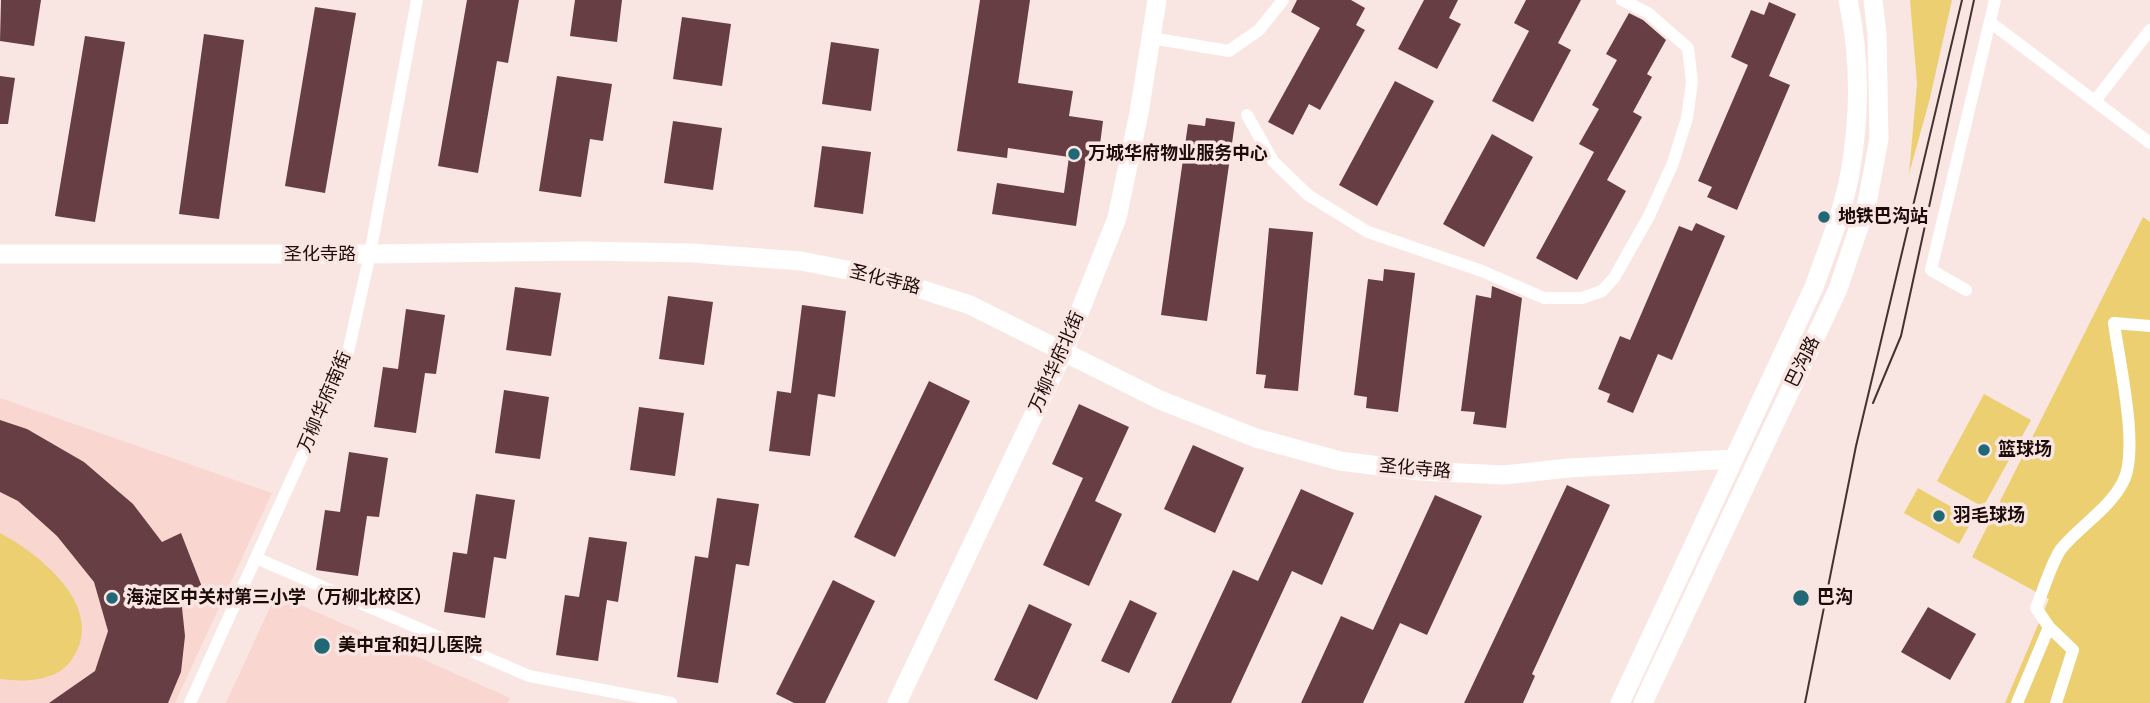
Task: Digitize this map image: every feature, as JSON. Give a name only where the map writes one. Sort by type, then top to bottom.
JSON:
[{"type":"street","name":"万柳华府南街","points":[[190,703],[347,357],[370,254],[417,0]]},
{"type":"street","name":"万柳华府北街","points":[[897,703],[1064,351],[1117,218],[1139,113],[1157,0]]},
{"type":"street","points":[[1151,38],[1229,51],[1259,30],[1283,0]]},
{"type":"street","points":[[1247,115],[1273,161],[1308,195],[1367,232],[1482,271],[1544,298],[1582,298],[1602,291],[1614,278],[1648,216],[1673,163],[1687,118],[1692,82],[1689,48],[1648,13],[1622,0]]},
{"type":"street","name":"巴沟路","points":[[1620,703],[1814,287],[1834,230],[1850,174],[1857,108],[1854,29],[1848,0]]},
{"type":"street","name":"巴沟路","points":[[1643,703],[1838,289],[1850,257],[1867,202],[1878,139],[1877,34],[1873,0]]},
{"type":"street","points":[[1966,290],[1931,270],[1995,0]]},
{"type":"street","points":[[1990,22],[2150,144]]},
{"type":"street","points":[[2095,102],[2150,30]]},
{"type":"street","name":"圣化寺路","points":[[0,254],[582,251],[692,253],[801,261],[883,277],[970,304],[1160,400],[1256,438],[1340,461],[1419,471],[1504,475],[1569,468],[1734,459]]},
{"type":"street","points":[[2056,703],[2073,650],[2049,626],[2036,608],[2060,551],[2113,496],[2123,482],[2129,463],[2129,436],[2114,323],[2150,326]]},
{"type":"street","points":[[256,558],[529,676],[671,703]]},
{"type":"street","points":[[2017,703],[2049,626]]},
{"type":"shaded area","points":[[1910,0],[1952,0],[1930,98],[1909,174],[1917,84]]},
{"type":"shaded area","points":[[2143,217],[2150,222],[2150,703],[2005,703],[2049,599],[1972,557]]},
{"type":"shaded area","name":"篮球场","points":[[1984,394],[2031,420],[1983,507],[1937,481]]},
{"type":"shaded area","name":"海淀区中关村第三小学（万柳北校区）","points":[[0,398],[272,493],[175,703],[0,703]]},
{"type":"shaded area","name":"羽毛球场","points":[[1918,488],[1973,519],[1959,544],[1904,513]]},
{"type":"shaded area","points":[[0,533],[34,555],[51,570],[77,605],[82,623],[80,643],[70,662],[56,674],[28,680],[0,679]]},
{"type":"shaded area","name":"美中宜和妇儿医院","points":[[276,594],[510,698],[508,703],[226,703]]},
{"type":"building","points":[[1,0],[41,0],[34,46],[0,41]]},
{"type":"building","points":[[467,0],[519,0],[508,63],[497,61],[478,173],[438,166]]},
{"type":"building","points":[[575,0],[622,0],[617,42],[570,36]]},
{"type":"building","points":[[980,0],[1030,0],[1018,83],[1073,91],[1069,116],[1103,121],[1098,160],[1086,158],[1076,226],[992,214],[997,183],[1064,193],[1069,157],[1008,148],[1007,158],[957,151]]},
{"type":"building","points":[[1297,0],[1351,0],[1365,8],[1356,25],[1365,30],[1320,110],[1309,104],[1293,135],[1268,122],[1320,28],[1291,12]]},
{"type":"building","points":[[1424,0],[1458,0],[1449,18],[1461,24],[1437,69],[1398,49]]},
{"type":"building","points":[[1526,0],[1581,0],[1558,43],[1571,50],[1533,122],[1492,101],[1529,31],[1514,23]]},
{"type":"building","points":[[1769,2],[1796,14],[1769,76],[1790,85],[1737,210],[1707,197],[1712,187],[1698,181],[1748,65],[1731,57],[1751,10],[1764,15]]},
{"type":"building","points":[[315,7],[356,13],[325,193],[285,186]]},
{"type":"building","points":[[1629,13],[1643,20],[1666,40],[1647,74],[1652,77],[1633,112],[1642,117],[1607,180],[1626,191],[1577,280],[1536,258],[1594,152],[1579,144],[1599,109],[1592,105],[1617,60],[1606,54]]},
{"type":"building","points":[[682,17],[731,24],[722,86],[673,79]]},
{"type":"building","points":[[204,34],[244,40],[219,219],[179,214]]},
{"type":"building","points":[[85,36],[125,42],[95,222],[55,216]]},
{"type":"building","points":[[831,42],[879,49],[871,111],[822,104]]},
{"type":"building","points":[[0,76],[15,78],[8,124],[0,124]]},
{"type":"building","points":[[557,76],[612,84],[603,141],[590,139],[581,197],[539,191]]},
{"type":"building","points":[[1395,81],[1434,101],[1377,206],[1339,185]]},
{"type":"building","points":[[1206,118],[1235,122],[1207,321],[1161,315],[1188,124],[1205,126]]},
{"type":"building","points":[[673,121],[722,128],[713,190],[664,183]]},
{"type":"building","points":[[1492,134],[1533,157],[1484,247],[1443,224]]},
{"type":"building","points":[[822,146],[871,152],[863,214],[814,207]]},
{"type":"building","points":[[1696,223],[1725,236],[1672,360],[1658,354],[1633,413],[1607,402],[1610,394],[1598,389],[1620,336],[1630,340],[1679,226],[1692,231]]},
{"type":"building","points":[[1269,228],[1313,232],[1298,391],[1264,388],[1266,375],[1256,374]]},
{"type":"building","points":[[1384,269],[1415,273],[1398,412],[1366,408],[1367,397],[1354,395],[1368,279],[1383,281]]},
{"type":"building","points":[[1492,286],[1522,298],[1506,428],[1473,424],[1475,412],[1461,411],[1476,295],[1491,298]]},
{"type":"building","points":[[515,287],[561,293],[551,356],[506,350]]},
{"type":"building","points":[[668,296],[713,302],[704,365],[659,359]]},
{"type":"building","points":[[802,305],[846,311],[835,397],[818,394],[810,456],[769,451],[777,391],[791,393]]},
{"type":"building","points":[[406,309],[445,315],[436,374],[425,373],[416,433],[374,427],[383,367],[398,369]]},
{"type":"building","points":[[929,381],[970,401],[895,557],[854,537]]},
{"type":"building","points":[[504,390],[549,397],[540,459],[495,453]]},
{"type":"building","points":[[1079,404],[1129,427],[1095,501],[1122,514],[1089,586],[1043,565],[1083,478],[1052,464]]},
{"type":"building","points":[[639,407],[684,413],[675,476],[630,470]]},
{"type":"building","points":[[0,420],[27,429],[84,462],[133,504],[162,542],[181,533],[204,592],[181,598],[185,636],[181,672],[168,703],[49,703],[95,671],[108,631],[94,582],[57,536],[18,501],[0,492]]},
{"type":"building","points":[[1193,445],[1244,468],[1215,533],[1164,509]]},
{"type":"building","points":[[349,452],[388,458],[379,517],[367,516],[358,576],[316,570],[325,510],[340,512]]},
{"type":"building","points":[[1567,485],[1610,505],[1532,674],[1535,676],[1523,703],[1464,703]]},
{"type":"building","points":[[1301,489],[1354,513],[1322,585],[1292,571],[1231,703],[1171,703],[1233,570],[1258,581]]},
{"type":"building","points":[[476,494],[515,500],[506,559],[494,557],[485,618],[444,612],[453,552],[467,554]]},
{"type":"building","points":[[1435,495],[1482,516],[1427,635],[1400,623],[1363,703],[1301,703],[1341,616],[1373,630]]},
{"type":"building","points":[[717,498],[759,504],[749,566],[736,564],[718,683],[677,677],[695,556],[708,558]]},
{"type":"building","points":[[589,537],[627,542],[618,602],[607,600],[598,661],[556,655],[565,595],[579,597]]},
{"type":"building","points":[[833,580],[875,601],[825,703],[794,703],[776,694]]},
{"type":"building","points":[[1130,600],[1157,613],[1129,673],[1101,661]]},
{"type":"building","points":[[1029,604],[1072,624],[1037,700],[994,680]]},
{"type":"building","points":[[1928,607],[1976,634],[1950,680],[1901,652]]},
{"type":"tram line","points":[[1805,703],[1856,446],[1962,0]]},
{"type":"tram line","points":[[1873,403],[1901,336],[1974,0]]},
{"type":"place","name":"万城华府物业服务中心","points":[[1074,154]]},
{"type":"place","name":"地铁巴沟站","points":[[1824,217]]},
{"type":"place","name":"篮球场","points":[[1984,450]]},
{"type":"place","name":"羽毛球场","points":[[1939,516]]},
{"type":"place","name":"海淀区中关村第三小学（万柳北校区）","points":[[112,598]]},
{"type":"place","name":"巴沟","points":[[1801,598]]},
{"type":"place","name":"美中宜和妇儿医院","points":[[322,646]]}]
